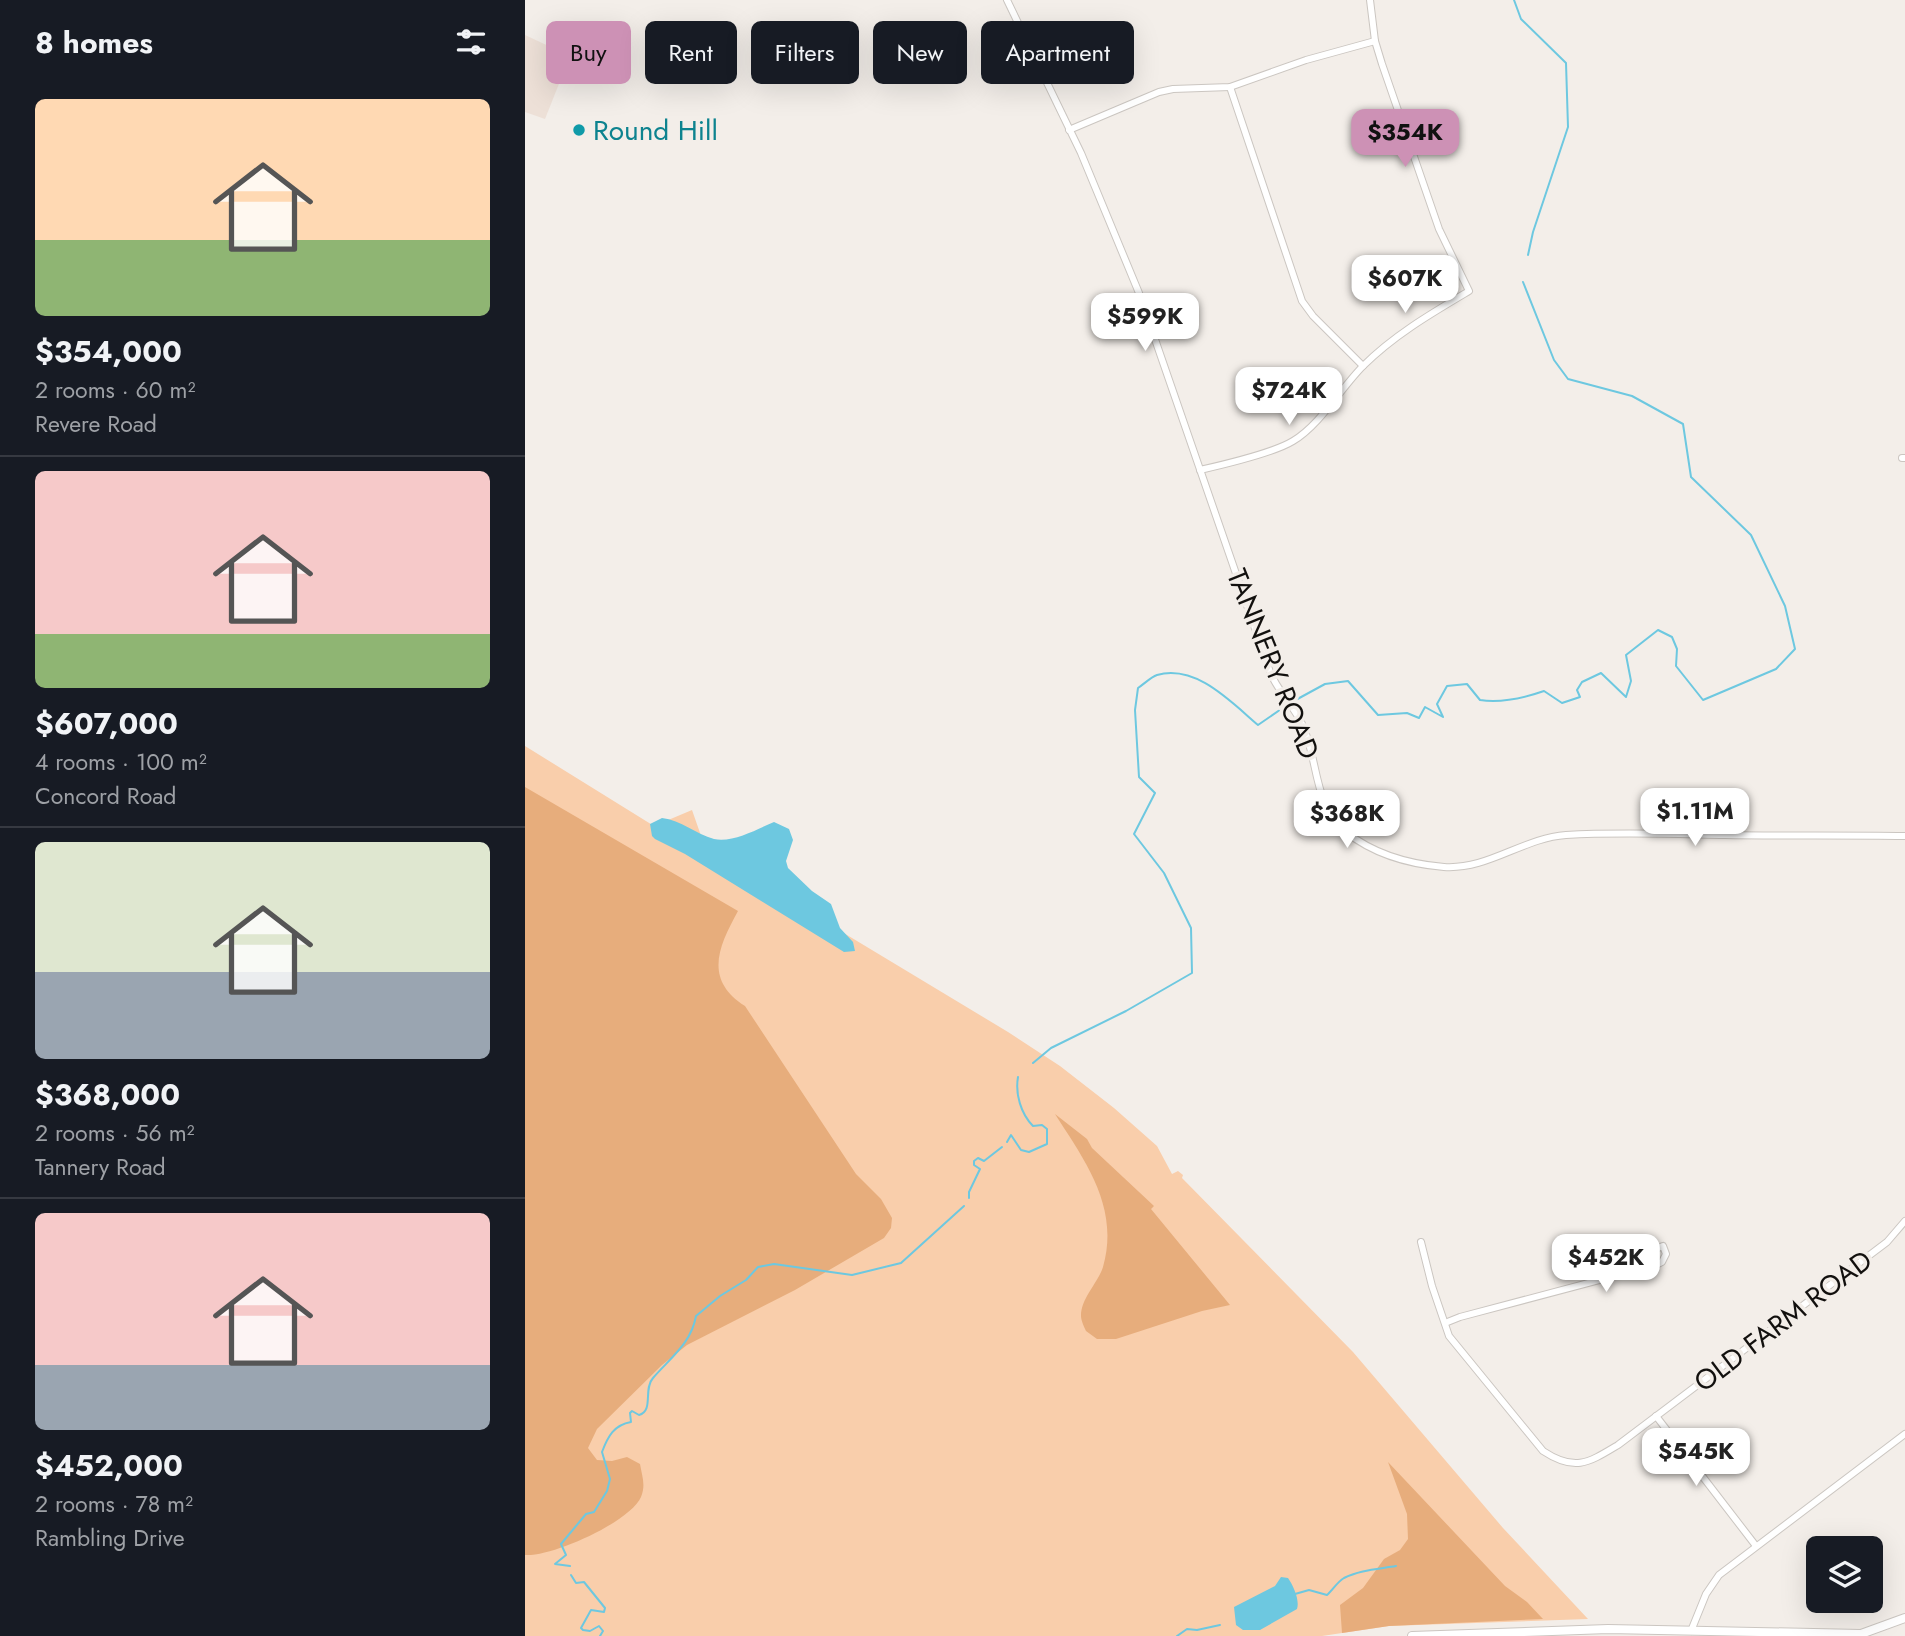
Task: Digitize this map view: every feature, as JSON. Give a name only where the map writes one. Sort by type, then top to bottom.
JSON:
[{"type":"street","name":"TANNERY ROAD","points":[[1007,0],[1095,185],[1139,293],[1267,664],[1274,681],[1295,711],[1305,732],[1321,796],[1329,814],[1358,841],[1391,858],[1409,863],[1453,867],[1474,865],[1534,841],[1567,835],[1647,833],[1905,836]]},
{"type":"street","points":[[1200,470],[1294,441],[1363,366],[1411,327],[1469,292],[1439,229],[1375,41],[1370,0]]},
{"type":"street","points":[[1069,130],[1159,92],[1230,87],[1306,60],[1375,41]]},
{"type":"street","points":[[1230,87],[1302,301],[1313,316],[1363,366]]},
{"type":"street","name":"OLD FARM ROAD","points":[[1421,1242],[1449,1336],[1543,1451],[1556,1459],[1575,1465],[1589,1462],[1618,1445],[1887,1242],[1905,1221]]},
{"type":"street","points":[[1445,1323],[1641,1268]]},
{"type":"street","points":[[1656,1416],[1756,1546]]},
{"type":"street","points":[[1691,1631],[1712,1583],[1727,1569],[1905,1434]]},
{"type":"street","points":[[1412,1636],[1570,1629],[1861,1635],[1905,1618]]},
{"type":"shaded area","points":[[525,35],[546,45],[546,84],[559,84],[545,119],[525,112]]},
{"type":"shaded area","points":[[525,746],[654,826],[692,810],[706,850],[1008,1032],[1060,1066],[1114,1108],[1157,1146],[1172,1174],[1178,1171],[1183,1175],[1182,1178],[1353,1352],[1503,1528],[1588,1619],[1389,1626],[1322,1636],[525,1636]]},
{"type":"shaded area","points":[[525,787],[738,911],[721,949],[719,973],[724,985],[732,996],[745,1006],[856,1174],[881,1199],[892,1218],[891,1228],[884,1238],[795,1290],[687,1345],[662,1365],[597,1429],[588,1448],[597,1460],[612,1461],[627,1457],[640,1464],[642,1493],[634,1507],[607,1527],[571,1544],[525,1555]]},
{"type":"shaded area","points":[[1055,1114],[1087,1139],[1092,1148],[1154,1206],[1151,1209],[1230,1305],[1202,1311],[1116,1339],[1097,1339],[1086,1331],[1081,1318],[1082,1309],[1103,1267],[1107,1224],[1097,1186],[1078,1149]]},
{"type":"shaded area","points":[[1388,1462],[1505,1586],[1527,1602],[1543,1619],[1389,1626],[1342,1633],[1340,1605],[1363,1588],[1384,1559],[1400,1550],[1408,1539],[1407,1514]]},
{"type":"water","points":[[662,818],[721,840],[745,835],[774,822],[789,829],[793,840],[786,861],[788,868],[812,891],[831,904],[840,928],[853,942],[855,951],[844,952],[685,854],[655,839],[650,824]]},
{"type":"water","points":[[1281,1577],[1288,1578],[1292,1585],[1297,1597],[1297,1609],[1260,1630],[1243,1630],[1236,1625],[1234,1607],[1275,1586]]},
{"type":"waterway","points":[[1514,0],[1521,19],[1566,63],[1568,127],[1528,255]]},
{"type":"waterway","points":[[1292,702],[1325,684],[1348,681],[1378,715],[1407,713],[1419,718],[1425,707],[1443,717],[1437,704],[1447,686],[1467,684],[1480,700],[1488,701],[1529,696],[1544,691],[1562,703],[1580,697],[1577,690],[1582,682],[1601,673],[1626,697],[1631,681],[1626,655],[1658,630],[1672,637],[1677,649],[1676,666],[1703,700],[1776,669],[1795,649],[1785,606],[1751,535],[1691,477],[1683,424],[1632,396],[1568,379],[1554,360],[1523,282]]},
{"type":"waterway","points":[[1033,1063],[1051,1048],[1126,1011],[1192,973],[1191,928],[1164,873],[1134,834],[1155,793],[1139,777],[1135,710],[1138,688],[1157,675],[1185,675],[1212,687],[1258,725],[1287,705]]},
{"type":"waterway","points":[[1007,1142],[1011,1135],[1021,1150],[1029,1152],[1047,1144],[1047,1129],[1042,1125],[1033,1126],[1022,1110],[1017,1090],[1018,1077]]},
{"type":"waterway","points":[[969,1198],[969,1192],[980,1169],[974,1165],[974,1161],[978,1158],[984,1161],[1002,1147]]},
{"type":"waterway","points":[[570,1566],[555,1564],[566,1555],[561,1544],[586,1514],[594,1512],[607,1491],[610,1479],[602,1452],[607,1441],[612,1432],[631,1422],[632,1411],[639,1415],[646,1409],[650,1383],[685,1343],[696,1316],[720,1296],[746,1280],[758,1267],[774,1264],[852,1275],[901,1263],[964,1206]]},
{"type":"waterway","points":[[1295,1594],[1309,1590],[1327,1595],[1350,1575],[1396,1566]]},
{"type":"waterway","points":[[571,1575],[576,1583],[584,1582],[605,1608],[604,1612],[591,1610],[581,1628],[590,1631],[599,1626],[603,1631],[600,1636]]},
{"type":"waterway","points":[[1177,1636],[1187,1629],[1197,1630],[1220,1625]]},
{"type":"place","name":"Round Hill","points":[[579,130]]}]
